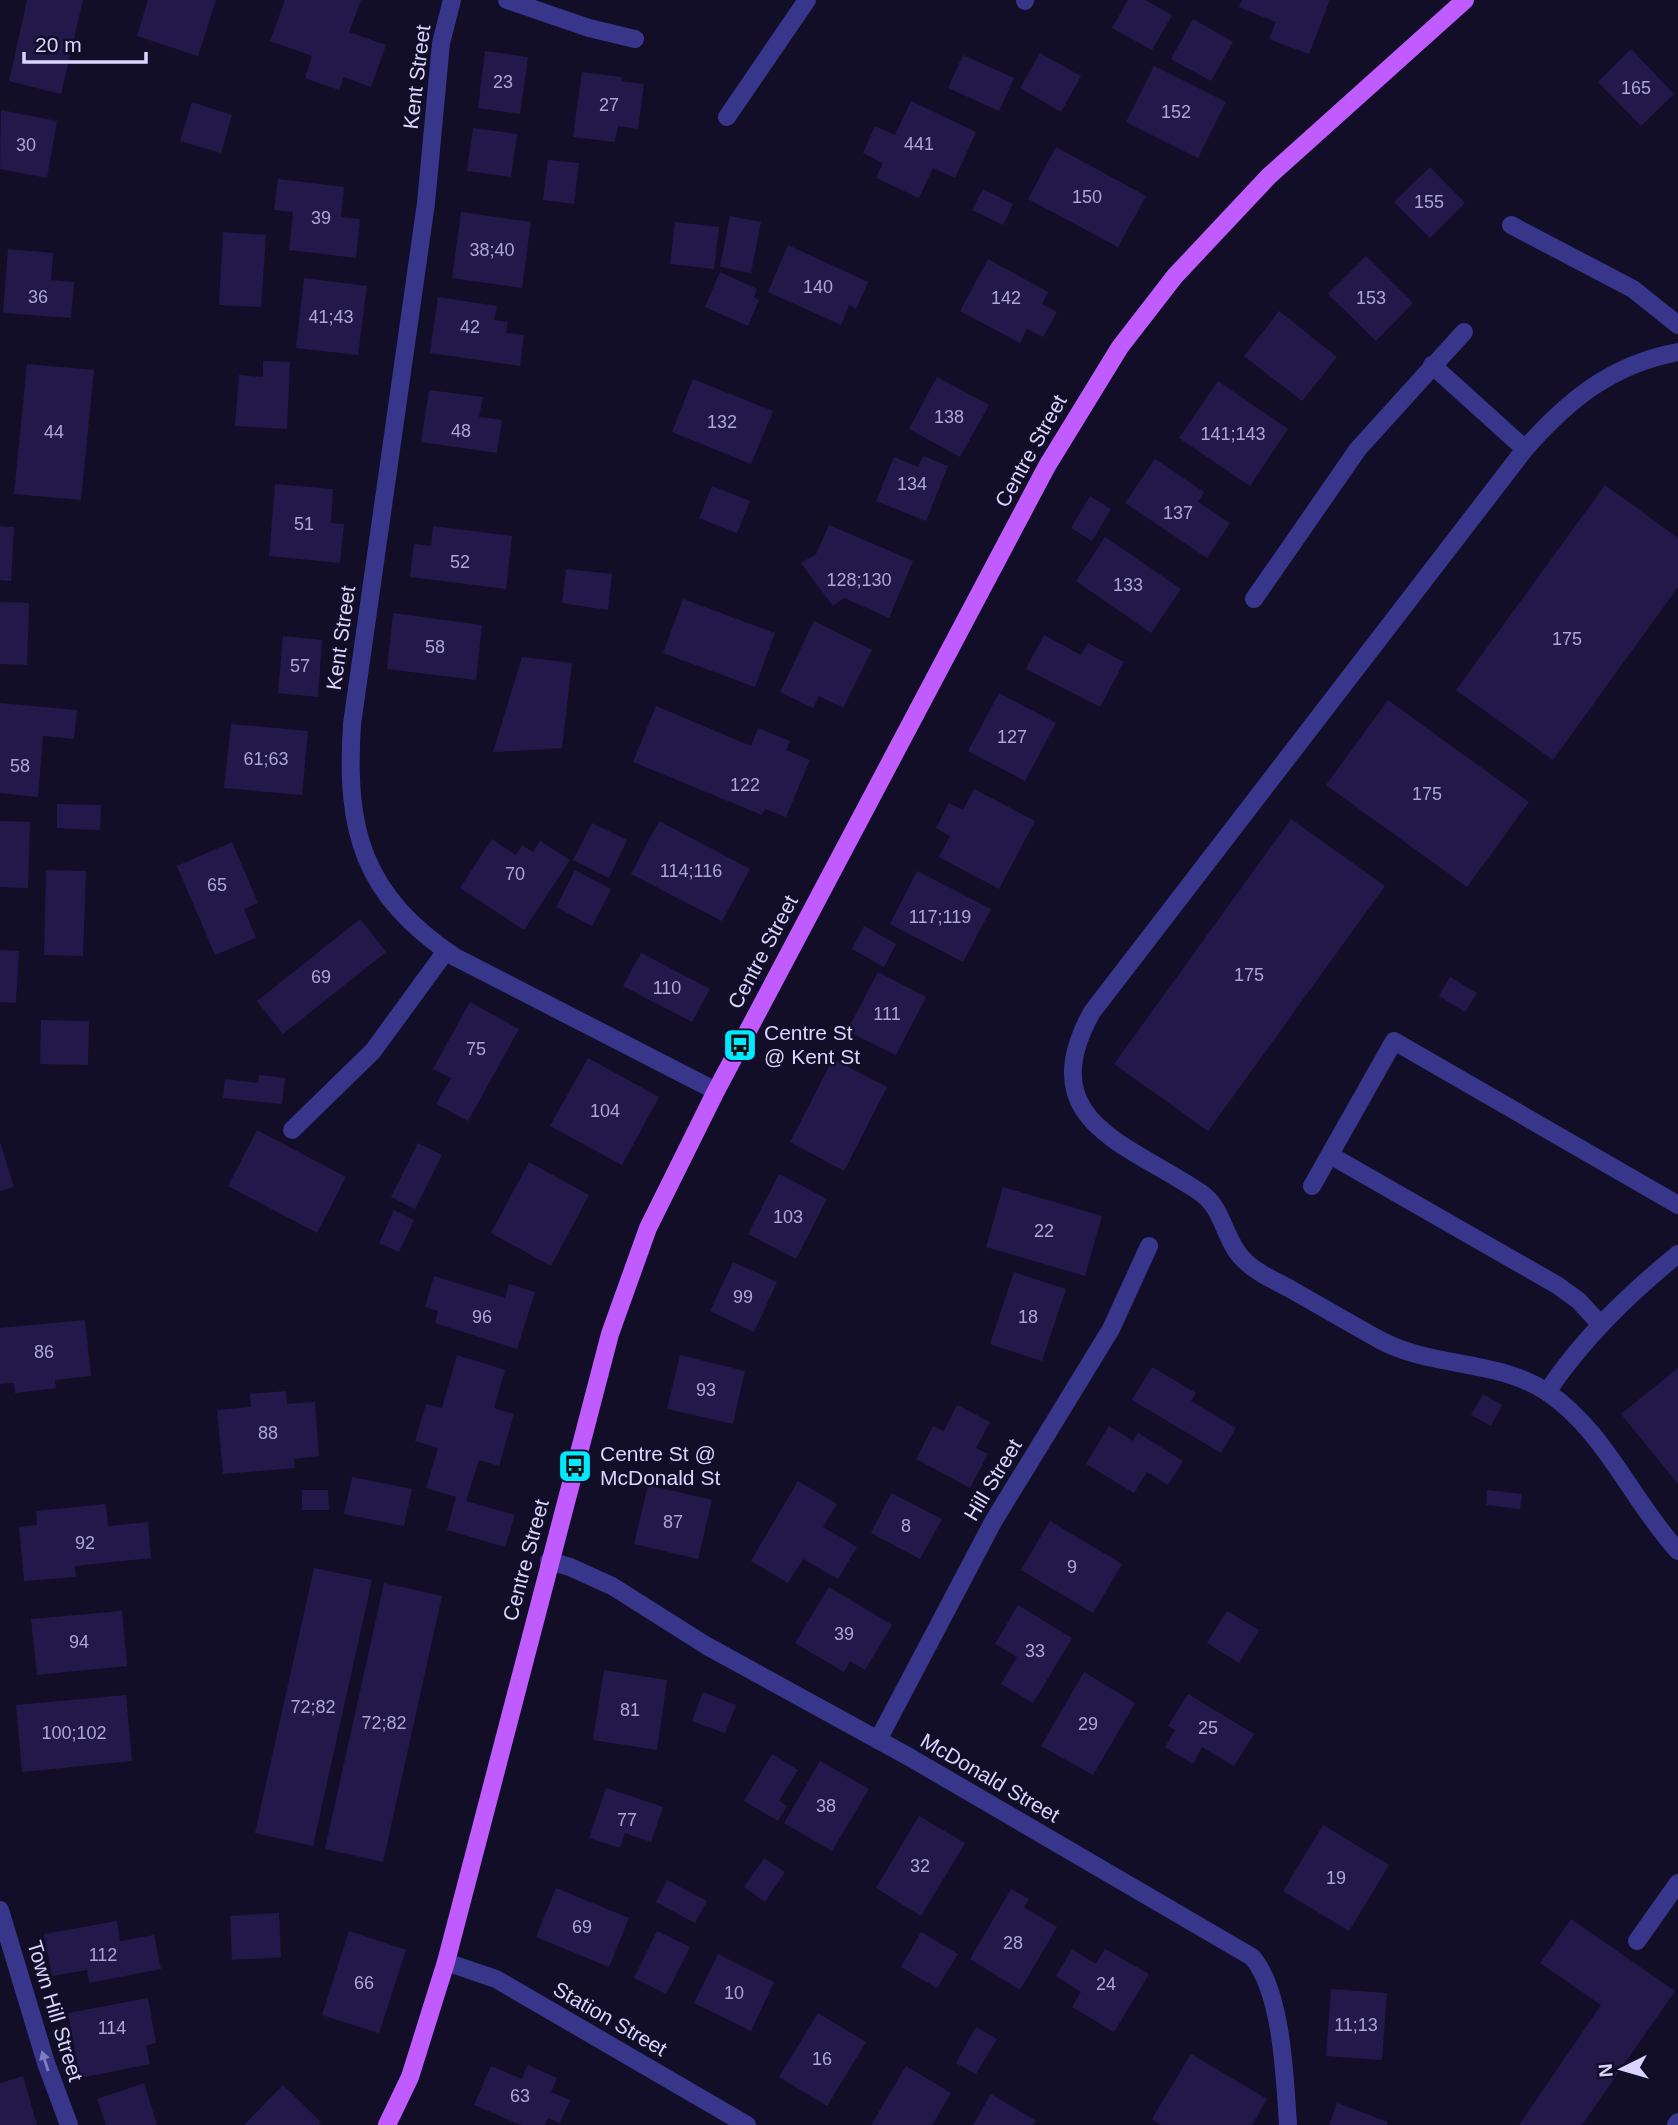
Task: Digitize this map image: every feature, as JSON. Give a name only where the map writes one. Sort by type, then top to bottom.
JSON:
[{"type":"main road","name":"Centre Street","points":[[387,2125],[410,2077],[446,1962],[610,1334],[634,1261],[716,1091],[1047,466],[1120,347],[1175,276],[1269,176],[1464,0]]},
{"type":"street","name":"Kent Street","points":[[452,0],[441,43],[426,203],[355,701],[349,760],[356,825],[375,879],[410,923],[446,951],[716,1091]]},
{"type":"street","points":[[507,0],[589,28],[635,38]]},
{"type":"street","points":[[727,117],[807,0]]},
{"type":"street","points":[[1511,226],[1633,289],[1678,325]]},
{"type":"street","points":[[1255,600],[1358,449],[1464,332]]},
{"type":"street","points":[[1678,352],[1644,359],[1604,377],[1566,406],[1525,449],[1092,1012],[1074,1051],[1072,1068],[1079,1102],[1096,1126],[1124,1147],[1203,1194],[1219,1214],[1237,1252],[1254,1268],[1383,1342],[1421,1355],[1509,1375],[1547,1392],[1595,1438],[1678,1551]]},
{"type":"street","points":[[1432,365],[1525,449]]},
{"type":"street","points":[[292,1130],[373,1051],[446,951]]},
{"type":"street","points":[[1312,1186],[1394,1041],[1678,1205]]},
{"type":"street","points":[[1330,1155],[1557,1285],[1579,1301],[1601,1324]]},
{"type":"street","name":"Hill Street","points":[[878,1740],[987,1532],[1111,1329],[1149,1246]]},
{"type":"street","points":[[1547,1392],[1567,1362],[1601,1324],[1678,1254]]},
{"type":"street","name":"McDonald Street","points":[[549,1561],[612,1586],[707,1646],[878,1740],[1252,1957],[1262,1969],[1274,2000],[1288,2125]]},
{"type":"street","points":[[1637,1941],[1678,1883]]},
{"type":"street","name":"Town Hill Street","points":[[0,1910],[46,2063],[69,2125]]},
{"type":"street","name":"Station Street","points":[[446,1962],[496,1979],[747,2125]]},
{"type":"building","points":[[27,0],[83,0],[61,94],[9,81]]},
{"type":"building","points":[[148,0],[216,0],[198,56],[137,36]]},
{"type":"building","points":[[285,0],[361,0],[349,32],[386,45],[371,87],[344,77],[339,90],[305,78],[312,56],[270,41]]},
{"type":"building","points":[[1128,0],[1145,0],[1172,15],[1152,50],[1112,28]]},
{"type":"building","points":[[1242,0],[1330,0],[1309,54],[1269,39],[1276,22],[1239,7]]},
{"type":"building","points":[[1193,19],[1233,42],[1211,81],[1171,59]]},
{"type":"building","points":[[1631,49],[1674,94],[1641,126],[1598,82]]},
{"type":"building","points":[[485,51],[528,57],[520,114],[478,108]]},
{"type":"building","points":[[1040,53],[1081,76],[1061,112],[1020,88]]},
{"type":"building","points":[[963,55],[1014,78],[999,111],[948,88]]},
{"type":"building","points":[[1154,66],[1226,102],[1198,158],[1126,122]]},
{"type":"building","points":[[582,72],[622,77],[621,81],[644,84],[638,129],[618,126],[615,142],[573,137]]},
{"type":"building","points":[[911,101],[976,132],[955,178],[933,168],[919,198],[876,178],[883,163],[863,153],[875,126],[895,135]]},
{"type":"building","points":[[192,102],[232,115],[221,153],[180,141]]},
{"type":"building","points":[[1,110],[57,121],[47,178],[0,169]]},
{"type":"building","points":[[473,128],[517,134],[511,177],[467,171]]},
{"type":"building","points":[[1056,147],[1146,196],[1118,247],[1028,199]]},
{"type":"building","points":[[548,160],[579,163],[574,204],[543,200]]},
{"type":"building","points":[[1430,167],[1465,203],[1430,238],[1394,202]]},
{"type":"building","points":[[278,179],[344,187],[341,217],[360,219],[356,258],[289,250],[293,212],[274,210]]},
{"type":"building","points":[[983,189],[1013,204],[1003,225],[972,210]]},
{"type":"building","points":[[461,212],[531,222],[522,288],[452,278]]},
{"type":"building","points":[[730,216],[761,222],[751,273],[720,267]]},
{"type":"building","points":[[675,222],[719,227],[714,269],[670,264]]},
{"type":"building","points":[[223,232],[266,235],[261,307],[219,305]]},
{"type":"building","points":[[788,245],[868,282],[856,309],[849,305],[841,325],[768,292]]},
{"type":"building","points":[[8,249],[53,253],[51,280],[74,282],[71,318],[3,313]]},
{"type":"building","points":[[1366,256],[1413,303],[1376,341],[1328,294]]},
{"type":"building","points":[[988,259],[1048,292],[1042,304],[1057,312],[1043,337],[1027,329],[1020,343],[960,311]]},
{"type":"building","points":[[720,272],[757,289],[754,297],[759,300],[748,326],[705,307]]},
{"type":"building","points":[[304,278],[367,286],[358,355],[296,348]]},
{"type":"building","points":[[438,297],[497,306],[494,320],[508,322],[506,333],[524,335],[520,366],[430,353]]},
{"type":"building","points":[[1279,311],[1337,357],[1302,401],[1244,356]]},
{"type":"building","points":[[263,361],[290,362],[287,429],[235,426],[239,375],[263,377]]},
{"type":"building","points":[[27,364],[94,370],[81,500],[14,494]]},
{"type":"building","points":[[937,377],[989,405],[960,457],[909,429]]},
{"type":"building","points":[[693,379],[773,411],[751,464],[672,432]]},
{"type":"building","points":[[1218,381],[1288,429],[1250,486],[1179,438]]},
{"type":"building","points":[[429,390],[483,397],[479,417],[502,420],[497,453],[421,442]]},
{"type":"building","points":[[923,456],[948,466],[926,521],[876,501],[894,457],[918,467]]},
{"type":"building","points":[[1155,459],[1204,492],[1198,502],[1230,523],[1207,558],[1125,503]]},
{"type":"building","points":[[275,484],[333,489],[331,523],[344,524],[340,563],[269,556]]},
{"type":"building","points":[[1605,485],[1678,538],[1678,587],[1553,760],[1456,690]]},
{"type":"building","points":[[712,486],[750,501],[737,533],[699,518]]},
{"type":"building","points":[[1090,496],[1111,509],[1092,541],[1071,528]]},
{"type":"building","points":[[829,525],[913,561],[889,618],[844,598],[833,606],[801,563],[816,554]]},
{"type":"building","points":[[0,526],[14,527],[11,581],[0,580]]},
{"type":"building","points":[[433,526],[512,536],[506,589],[410,577],[414,544],[431,546]]},
{"type":"building","points":[[1105,537],[1181,589],[1151,633],[1076,581]]},
{"type":"building","points":[[566,569],[612,574],[608,610],[562,603]]},
{"type":"building","points":[[683,599],[775,633],[755,687],[663,653]]},
{"type":"building","points":[[0,602],[29,603],[27,665],[0,664]]},
{"type":"building","points":[[393,613],[482,625],[476,680],[387,669]]},
{"type":"building","points":[[814,621],[872,650],[843,708],[819,696],[813,708],[780,692]]},
{"type":"building","points":[[1044,635],[1081,655],[1088,643],[1124,662],[1100,707],[1026,669]]},
{"type":"building","points":[[283,636],[322,640],[318,697],[278,693]]},
{"type":"building","points":[[522,657],[572,663],[562,748],[493,752]]},
{"type":"building","points":[[999,693],[1056,723],[1025,781],[968,751]]},
{"type":"building","points":[[1388,700],[1529,802],[1467,887],[1326,785]]},
{"type":"building","points":[[0,703],[77,710],[74,739],[43,736],[38,797],[0,793]]},
{"type":"building","points":[[656,706],[751,746],[758,728],[790,741],[786,750],[810,760],[786,817],[765,809],[762,815],[633,762]]},
{"type":"building","points":[[231,724],[308,731],[302,795],[224,788]]},
{"type":"building","points":[[974,789],[1035,821],[999,889],[939,857],[950,836],[936,828],[949,803],[963,810]]},
{"type":"building","points":[[57,804],[101,805],[100,830],[57,828]]},
{"type":"building","points":[[1291,819],[1385,886],[1208,1131],[1114,1064]]},
{"type":"building","points":[[0,821],[30,822],[28,888],[0,887]]},
{"type":"building","points":[[659,821],[750,869],[722,921],[631,874]]},
{"type":"building","points":[[592,823],[627,840],[609,878],[573,860]]},
{"type":"building","points":[[492,839],[516,855],[522,845],[533,852],[540,841],[570,860],[524,930],[460,888]]},
{"type":"building","points":[[232,842],[258,903],[244,909],[256,938],[215,955],[177,866]]},
{"type":"building","points":[[46,870],[86,871],[83,956],[44,955]]},
{"type":"building","points":[[575,870],[611,889],[592,926],[556,907]]},
{"type":"building","points":[[917,871],[991,909],[963,962],[890,924]]},
{"type":"building","points":[[360,919],[386,952],[283,1034],[257,1001]]},
{"type":"building","points":[[864,926],[896,944],[884,967],[852,949]]},
{"type":"building","points":[[0,950],[19,951],[16,1003],[0,1002]]},
{"type":"building","points":[[641,953],[710,989],[692,1022],[623,986]]},
{"type":"building","points":[[878,972],[926,997],[896,1055],[847,1031]]},
{"type":"building","points":[[1450,977],[1477,993],[1465,1012],[1439,996]]},
{"type":"building","points":[[470,1002],[519,1029],[468,1121],[436,1104],[451,1078],[433,1069]]},
{"type":"building","points":[[41,1020],[89,1021],[88,1065],[40,1064]]},
{"type":"building","points":[[588,1058],[659,1097],[622,1165],[550,1126]]},
{"type":"building","points":[[833,1059],[887,1087],[844,1171],[790,1142]]},
{"type":"building","points":[[259,1075],[285,1078],[282,1104],[223,1098],[225,1079],[258,1083]]},
{"type":"building","points":[[257,1130],[346,1177],[317,1233],[228,1186]]},
{"type":"building","points":[[0,1142],[14,1187],[0,1191]]},
{"type":"building","points":[[418,1143],[442,1155],[415,1209],[391,1197]]},
{"type":"building","points":[[529,1162],[589,1195],[551,1266],[491,1233]]},
{"type":"building","points":[[779,1174],[827,1199],[796,1259],[748,1234]]},
{"type":"building","points":[[1003,1187],[1102,1216],[1085,1276],[986,1247]]},
{"type":"building","points":[[394,1210],[414,1220],[399,1252],[379,1243]]},
{"type":"building","points":[[733,1262],[777,1282],[754,1332],[710,1311]]},
{"type":"building","points":[[1014,1272],[1066,1289],[1042,1361],[990,1344]]},
{"type":"building","points":[[434,1276],[505,1298],[509,1284],[535,1292],[517,1349],[435,1323],[438,1311],[425,1307]]},
{"type":"building","points":[[85,1320],[91,1376],[55,1380],[56,1388],[15,1393],[14,1383],[0,1384],[0,1328]]},
{"type":"building","points":[[457,1355],[505,1370],[494,1408],[514,1414],[499,1466],[479,1460],[466,1501],[515,1515],[505,1547],[447,1530],[456,1497],[426,1488],[438,1448],[415,1441],[426,1404],[442,1408]]},
{"type":"building","points":[[680,1355],[745,1371],[733,1424],[667,1409]]},
{"type":"building","points":[[1152,1367],[1196,1393],[1191,1401],[1236,1428],[1221,1453],[1132,1400]]},
{"type":"building","points":[[1678,1368],[1678,1484],[1621,1414]]},
{"type":"building","points":[[286,1391],[287,1404],[315,1402],[319,1456],[294,1459],[295,1468],[223,1474],[217,1410],[251,1407],[250,1394]]},
{"type":"building","points":[[1483,1394],[1502,1405],[1491,1426],[1471,1415]]},
{"type":"building","points":[[957,1405],[990,1422],[976,1448],[988,1454],[970,1488],[916,1459],[933,1426],[944,1431]]},
{"type":"building","points":[[1109,1426],[1133,1441],[1138,1433],[1183,1461],[1168,1485],[1147,1472],[1134,1493],[1086,1464]]},
{"type":"building","points":[[352,1477],[412,1489],[404,1526],[344,1514]]},
{"type":"building","points":[[798,1481],[837,1504],[823,1527],[857,1547],[838,1579],[803,1559],[788,1583],[751,1561]]},
{"type":"building","points":[[648,1485],[712,1500],[698,1559],[634,1544]]},
{"type":"building","points":[[302,1490],[328,1490],[329,1510],[302,1510]]},
{"type":"building","points":[[1487,1490],[1522,1494],[1520,1509],[1486,1505]]},
{"type":"building","points":[[891,1493],[942,1519],[920,1559],[871,1533]]},
{"type":"building","points":[[106,1504],[108,1526],[148,1522],[151,1558],[75,1566],[76,1577],[24,1581],[19,1527],[37,1525],[36,1511]]},
{"type":"building","points":[[1050,1521],[1122,1564],[1093,1613],[1021,1570]]},
{"type":"building","points":[[314,1568],[372,1580],[313,1846],[255,1833]]},
{"type":"building","points":[[384,1583],[442,1596],[383,1862],[325,1849]]},
{"type":"building","points":[[829,1587],[892,1625],[865,1670],[850,1661],[844,1672],[795,1643]]},
{"type":"building","points":[[1018,1605],[1072,1638],[1033,1703],[1001,1684],[1017,1657],[995,1644]]},
{"type":"building","points":[[122,1611],[127,1666],[37,1675],[31,1619]]},
{"type":"building","points":[[1227,1611],[1259,1630],[1239,1663],[1207,1643]]},
{"type":"building","points":[[604,1670],[667,1680],[657,1750],[593,1740]]},
{"type":"building","points":[[1084,1672],[1135,1703],[1093,1775],[1041,1746]]},
{"type":"building","points":[[703,1692],[736,1705],[725,1733],[692,1721]]},
{"type":"building","points":[[1188,1694],[1254,1734],[1234,1766],[1202,1747],[1193,1764],[1165,1747],[1175,1730],[1168,1726]]},
{"type":"building","points":[[126,1695],[132,1761],[22,1772],[16,1705]]},
{"type":"building","points":[[772,1754],[798,1770],[779,1801],[787,1806],[778,1821],[744,1801]]},
{"type":"building","points":[[820,1761],[869,1789],[832,1851],[784,1823]]},
{"type":"building","points":[[606,1788],[663,1807],[651,1842],[625,1833],[620,1848],[589,1838]]},
{"type":"building","points":[[919,1816],[965,1843],[921,1916],[876,1888]]},
{"type":"building","points":[[1323,1825],[1389,1865],[1349,1931],[1283,1891]]},
{"type":"building","points":[[764,1858],[785,1872],[765,1902],[744,1887]]},
{"type":"building","points":[[667,1880],[707,1901],[695,1923],[656,1902]]},
{"type":"building","points":[[556,1888],[629,1918],[609,1967],[536,1937]]},
{"type":"building","points":[[1011,1889],[1029,1899],[1024,1907],[1057,1927],[1020,1990],[970,1959]]},
{"type":"building","points":[[279,1913],[281,1957],[232,1960],[230,1916]]},
{"type":"building","points":[[1571,1919],[1675,1991],[1582,2125],[1519,2125],[1601,2005],[1540,1963]]},
{"type":"building","points":[[117,1921],[120,1941],[154,1935],[161,1969],[89,1983],[87,1970],[52,1976],[44,1934]]},
{"type":"building","points":[[349,1931],[406,1950],[379,2033],[322,2015]]},
{"type":"building","points":[[657,1931],[690,1947],[666,1994],[634,1978]]},
{"type":"building","points":[[921,1932],[958,1954],[937,1988],[901,1967]]},
{"type":"building","points":[[1072,1949],[1096,1964],[1105,1949],[1149,1974],[1114,2032],[1072,2007],[1081,1992],[1056,1976]]},
{"type":"building","points":[[718,1954],[774,1982],[751,2031],[694,2003]]},
{"type":"building","points":[[1331,1989],[1387,1993],[1382,2060],[1326,2056]]},
{"type":"building","points":[[148,1998],[156,2043],[146,2045],[150,2064],[80,2078],[68,2013]]},
{"type":"building","points":[[818,2013],[866,2042],[827,2106],[779,2077]]},
{"type":"building","points":[[976,2027],[997,2039],[976,2074],[956,2063]]},
{"type":"building","points":[[1191,2054],[1267,2099],[1252,2125],[1161,2125],[1152,2119]]},
{"type":"building","points":[[528,2065],[557,2078],[551,2092],[570,2100],[560,2123],[548,2118],[545,2125],[521,2125],[474,2105],[491,2066],[522,2079]]},
{"type":"building","points":[[906,2066],[951,2093],[932,2125],[871,2125]]},
{"type":"building","points":[[23,2076],[37,2125],[0,2125],[0,2083]]},
{"type":"building","points":[[144,2083],[157,2125],[106,2125],[97,2099]]},
{"type":"building","points":[[283,2085],[321,2122],[319,2125],[244,2125]]},
{"type":"building","points":[[991,2094],[1036,2121],[1033,2125],[973,2125]]},
{"type":"building","points":[[1337,2103],[1388,2122],[1387,2125],[1329,2125]]},
{"type":"place","name":"Centre St @ Kent St","points":[[740,1045]]},
{"type":"place","name":"Centre St @ McDonald St","points":[[575,1466]]}]
